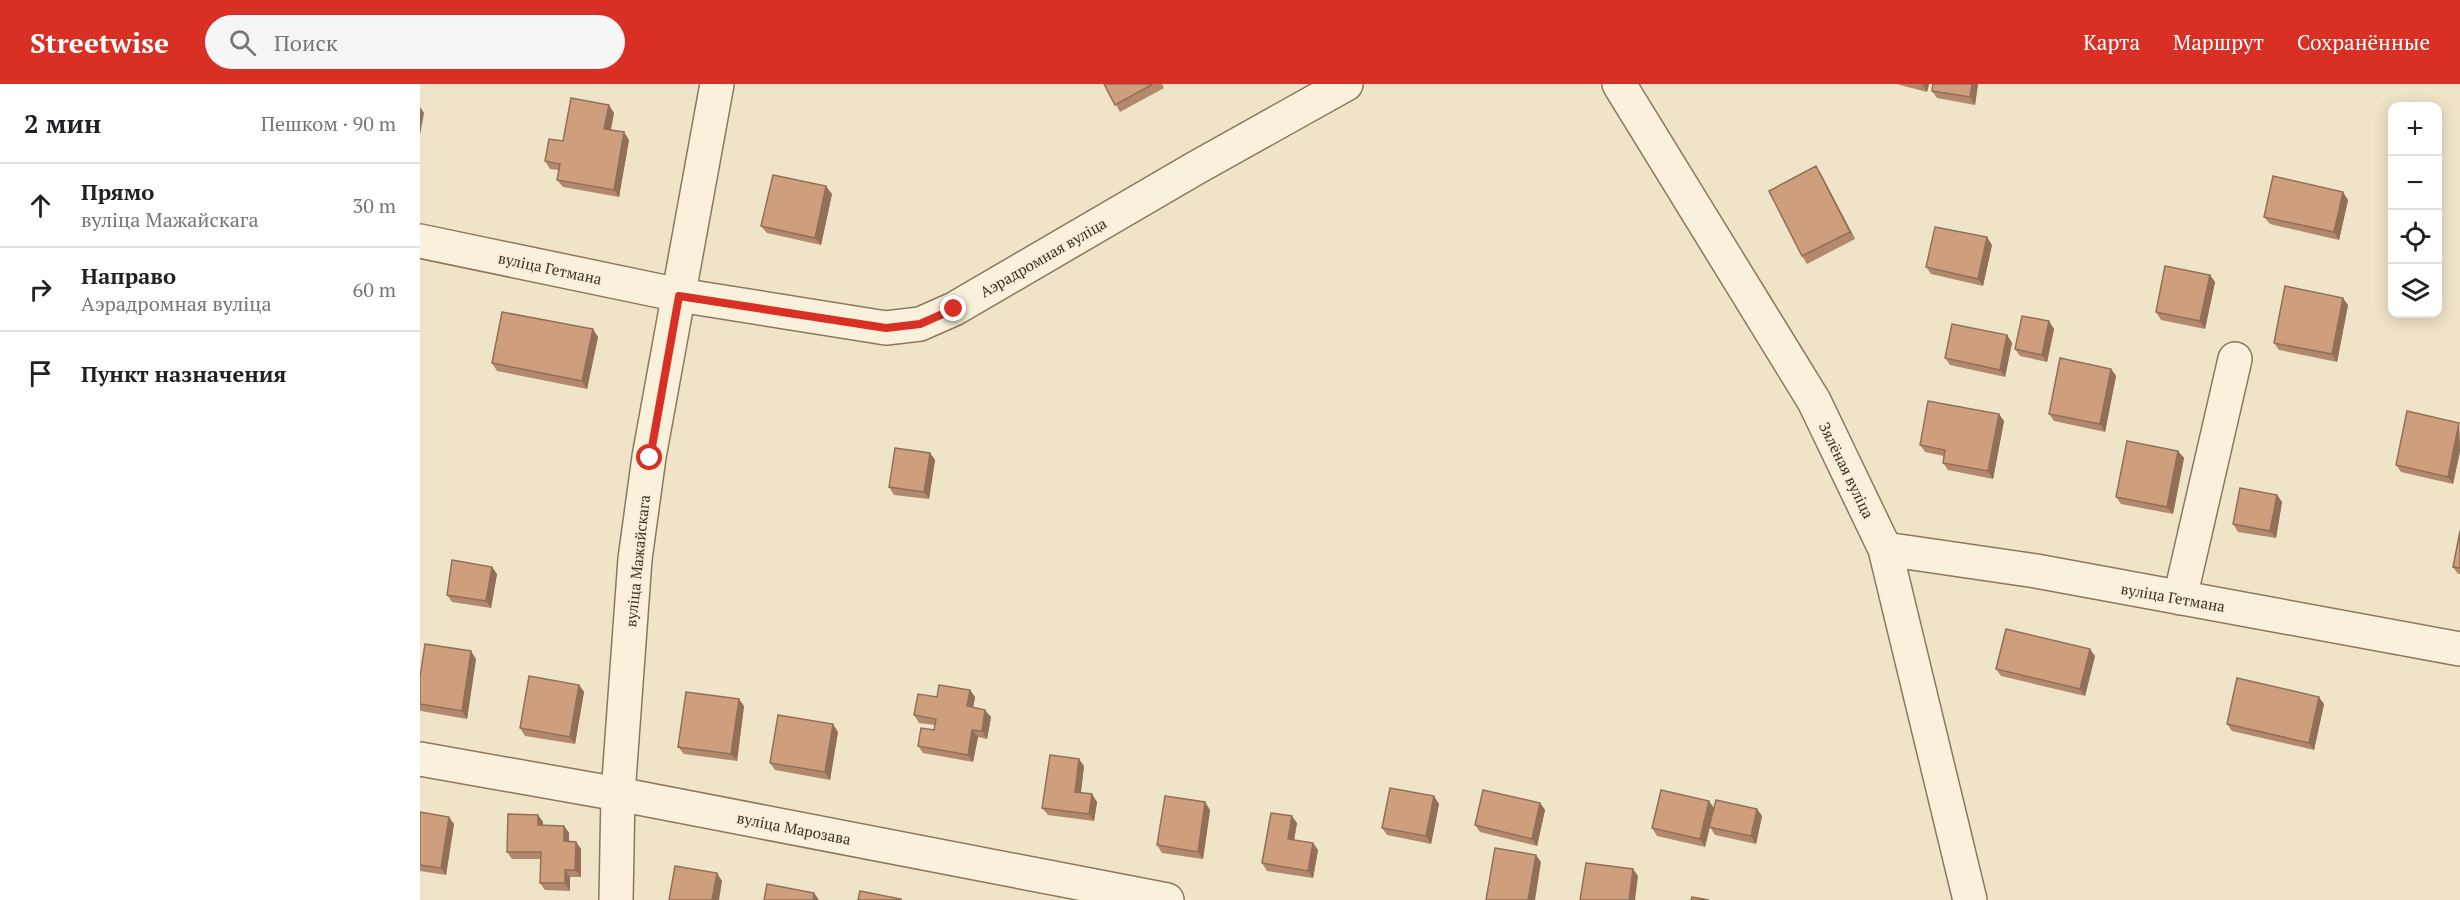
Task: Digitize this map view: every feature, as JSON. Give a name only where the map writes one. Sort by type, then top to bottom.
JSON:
[{"type":"street","name":"вуліца Мажайскага","points":[[616,900],[618,794],[635,559],[650,458],[717,84]]},
{"type":"street","name":"Аэрадромная вуліца","points":[[679,296],[886,328],[920,324],[954,309],[1194,169],[1346,84]]},
{"type":"street","name":"Зялёная вуліца","points":[[1619,84],[1814,401],[1885,549],[1970,900]]},
{"type":"street","name":"вуліца Гетмана","points":[[420,241],[679,296]]},
{"type":"street","points":[[2180,598],[2235,359]]},
{"type":"street","name":"вуліца Гетмана","points":[[1885,549],[2036,571],[2460,650]]},
{"type":"street","name":"вуліца Марозава","points":[[420,759],[618,794],[1167,900]]},
{"type":"building","points":[[1104,84],[1153,84],[1115,105]]},
{"type":"building","points":[[1933,84],[1972,84],[1970,97],[1932,91]]},
{"type":"building","points":[[571,98],[609,105],[604,129],[624,132],[614,190],[557,180],[560,164],[545,161],[549,139],[563,141]]},
{"type":"building","points":[[1816,166],[1850,232],[1802,256],[1769,191]]},
{"type":"building","points":[[773,175],[826,186],[815,238],[761,226]]},
{"type":"building","points":[[2273,176],[2343,192],[2334,232],[2264,217]]},
{"type":"building","points":[[1935,227],[1987,237],[1978,279],[1926,267]]},
{"type":"building","points":[[2165,266],[2210,275],[2200,321],[2156,312]]},
{"type":"building","points":[[2285,286],[2343,298],[2332,354],[2274,343]]},
{"type":"building","points":[[502,312],[593,329],[582,381],[492,363]]},
{"type":"building","points":[[2022,316],[2049,321],[2042,355],[2015,349]]},
{"type":"building","points":[[1952,324],[2007,335],[2000,370],[1945,358]]},
{"type":"building","points":[[2060,358],[2111,369],[2100,424],[2049,414]]},
{"type":"building","points":[[1928,401],[1999,414],[1988,471],[1943,463],[1945,450],[1920,445]]},
{"type":"building","points":[[2407,411],[2459,423],[2448,477],[2396,465]]},
{"type":"building","points":[[2127,441],[2178,451],[2167,507],[2116,497]]},
{"type":"building","points":[[895,448],[930,453],[924,492],[889,487]]},
{"type":"building","points":[[2240,488],[2277,495],[2270,531],[2233,524]]},
{"type":"building","points":[[2460,531],[2460,568],[2453,567]]},
{"type":"building","points":[[452,560],[492,567],[486,601],[447,595]]},
{"type":"building","points":[[2006,629],[2090,649],[2080,689],[1996,669]]},
{"type":"building","points":[[425,644],[471,651],[462,711],[420,704],[420,677]]},
{"type":"building","points":[[529,676],[579,685],[570,737],[520,728]]},
{"type":"building","points":[[2237,678],[2319,697],[2309,743],[2227,724]]},
{"type":"building","points":[[939,685],[970,690],[967,706],[985,710],[982,731],[972,730],[968,755],[918,746],[921,728],[934,730],[936,719],[914,715],[918,694],[937,697]]},
{"type":"building","points":[[686,692],[739,699],[731,754],[678,747]]},
{"type":"building","points":[[778,715],[833,724],[825,772],[770,763]]},
{"type":"building","points":[[1050,755],[1079,759],[1075,792],[1092,794],[1089,814],[1042,808]]},
{"type":"building","points":[[1390,788],[1434,796],[1426,836],[1382,828]]},
{"type":"building","points":[[1483,790],[1540,803],[1532,839],[1475,825]]},
{"type":"building","points":[[1661,790],[1709,801],[1700,839],[1652,828]]},
{"type":"building","points":[[1165,796],[1205,802],[1198,852],[1157,845]]},
{"type":"building","points":[[1716,800],[1757,809],[1751,836],[1709,827]]},
{"type":"building","points":[[420,812],[449,817],[441,868],[420,865]]},
{"type":"building","points":[[1271,813],[1292,816],[1288,839],[1313,843],[1308,871],[1262,863]]},
{"type":"building","points":[[508,814],[538,815],[538,825],[564,826],[564,841],[576,842],[575,870],[565,870],[565,883],[540,883],[541,852],[507,852]]},
{"type":"building","points":[[1495,848],[1536,855],[1528,900],[1486,900]]},
{"type":"building","points":[[1586,863],[1633,869],[1629,900],[1580,900]]},
{"type":"building","points":[[675,866],[717,873],[712,900],[669,900]]},
{"type":"building","points":[[767,884],[814,893],[813,900],[764,900]]},
{"type":"building","points":[[860,891],[901,899],[901,900],[858,900]]},
{"type":"building","points":[[1692,897],[1709,900],[1691,900]]},
{"type":"route","points":[[650,458],[679,296],[886,328],[920,324],[954,309]]}]
